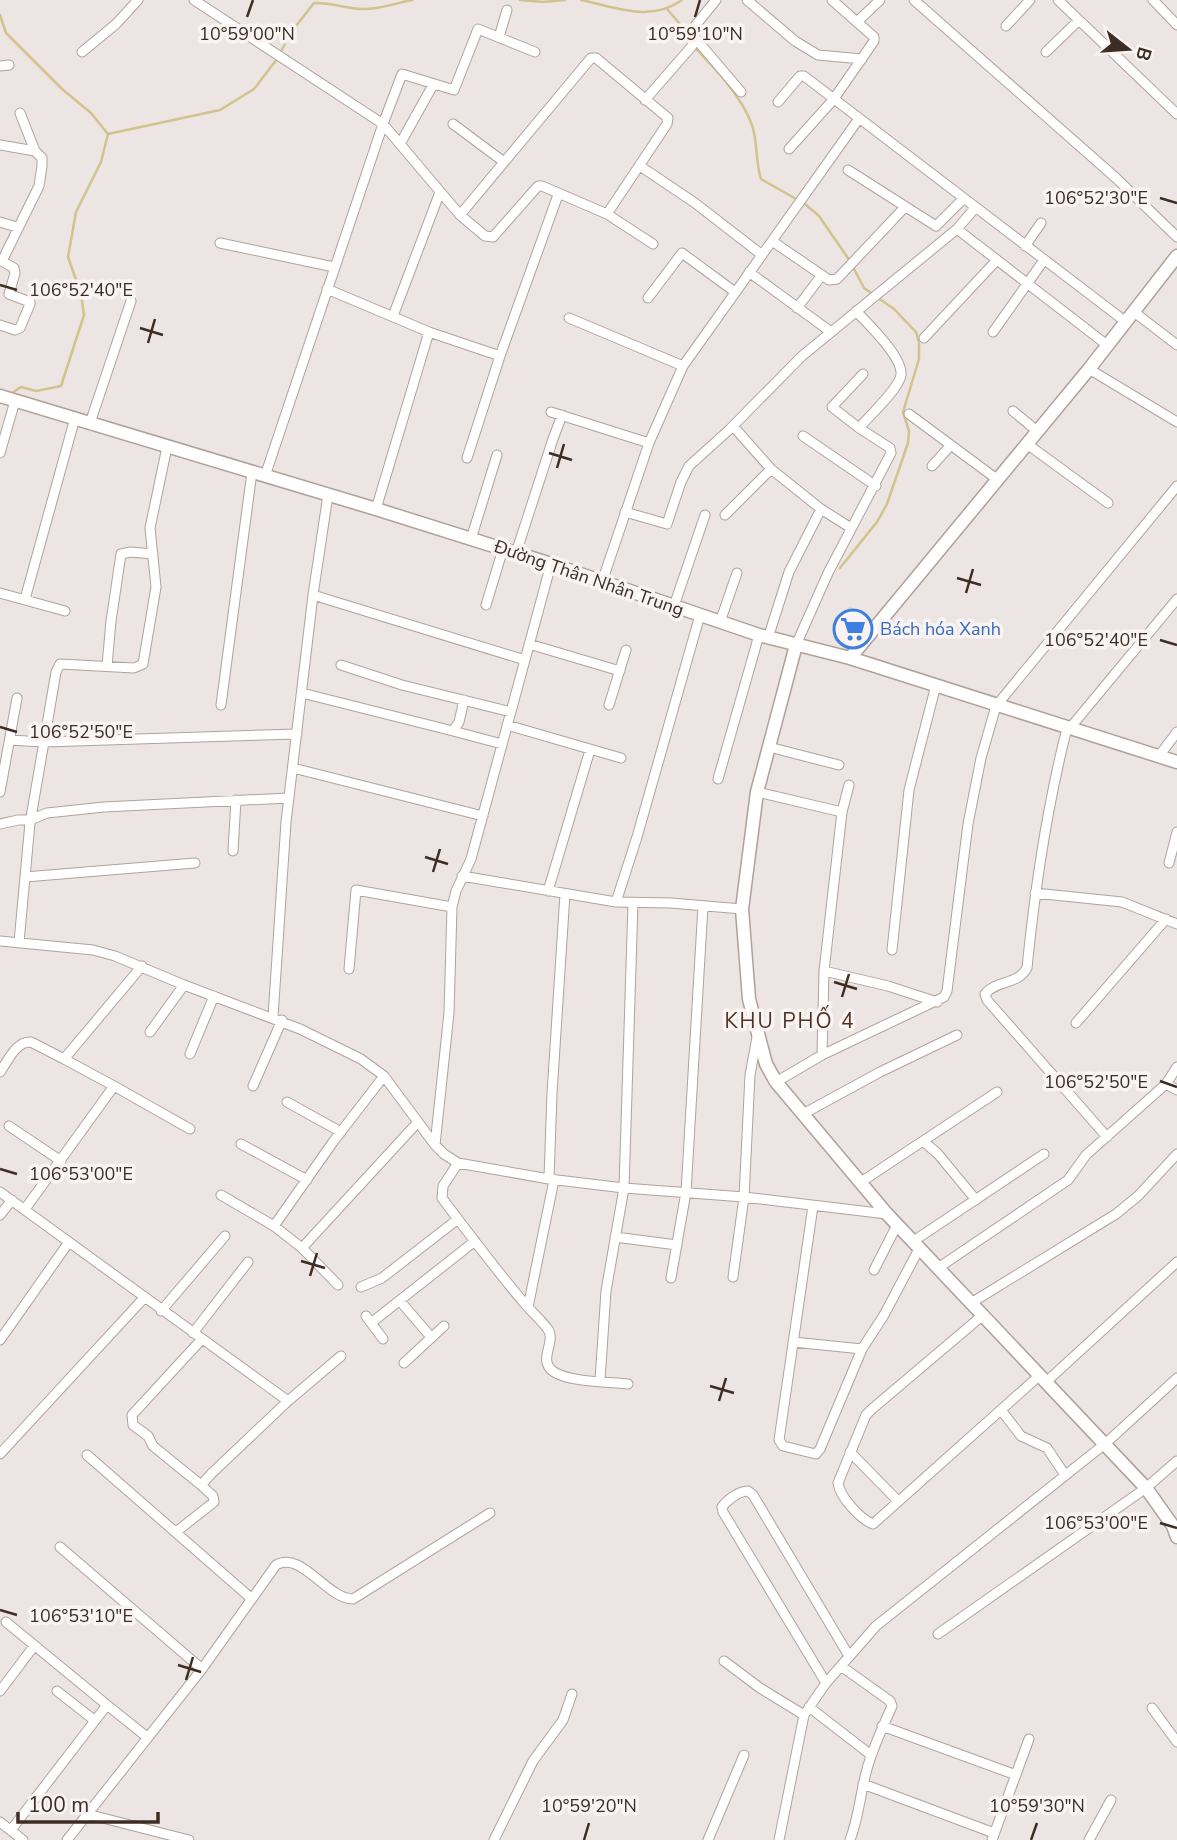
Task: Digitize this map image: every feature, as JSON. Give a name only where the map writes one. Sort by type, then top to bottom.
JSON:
[{"type":"street","points":[[82,52],[116,24],[138,0]]},
{"type":"street","points":[[194,0],[383,124],[460,215],[490,239],[538,186],[607,214],[653,244]]},
{"type":"street","points":[[716,0],[690,32],[741,92]]},
{"type":"street","points":[[747,0],[794,41],[818,55],[862,59]]},
{"type":"street","points":[[789,149],[833,100],[874,39],[832,0]]},
{"type":"street","points":[[857,22],[880,0]]},
{"type":"street","points":[[914,0],[1116,178],[1177,237]]},
{"type":"street","points":[[1006,26],[1030,0]]},
{"type":"street","points":[[1058,0],[1177,114]]},
{"type":"street","points":[[1153,0],[1177,25]]},
{"type":"street","points":[[499,37],[507,10]]},
{"type":"street","points":[[1046,52],[1079,20]]},
{"type":"street","points":[[265,476],[334,267],[402,74],[452,91],[456,88],[478,29],[536,52]]},
{"type":"street","points":[[645,100],[692,47]]},
{"type":"street","points":[[460,215],[591,58],[596,58],[669,121],[607,214]]},
{"type":"street","points":[[778,102],[800,76],[804,76],[1044,260],[1177,345]]},
{"type":"street","points":[[400,144],[433,85]]},
{"type":"street","points":[[0,325],[15,330],[20,328],[30,304],[9,295],[15,271],[1,261],[39,186],[41,158],[35,151],[20,113]]},
{"type":"street","points":[[602,582],[649,443],[683,366],[859,120]]},
{"type":"street","points":[[453,124],[505,162]]},
{"type":"street","points":[[0,145],[35,151]]},
{"type":"street","points":[[640,166],[695,203],[762,255]]},
{"type":"street","points":[[848,170],[936,226],[963,199]]},
{"type":"street","points":[[393,317],[440,192]]},
{"type":"street","points":[[467,458],[500,356],[558,195]]},
{"type":"street","points":[[772,241],[832,280],[847,268],[905,207]]},
{"type":"street","points":[[625,512],[667,524],[689,466],[802,356],[957,229],[975,208]]},
{"type":"street","points":[[0,222],[17,228]]},
{"type":"street","points":[[1025,246],[1041,223]]},
{"type":"street","points":[[957,229],[1107,345]]},
{"type":"street","points":[[220,243],[334,267]]},
{"type":"street","points":[[648,299],[682,253],[735,292]]},
{"type":"street","points":[[850,658],[1089,369],[1177,257]]},
{"type":"street","points":[[993,332],[1044,260]]},
{"type":"street","points":[[925,338],[996,261]]},
{"type":"street","points":[[749,272],[831,332]]},
{"type":"street","points":[[797,308],[822,275]]},
{"type":"street","points":[[327,289],[429,332],[500,356]]},
{"type":"street","points":[[90,423],[131,301]]},
{"type":"street","points":[[856,312],[887,346],[901,375],[896,386],[859,428]]},
{"type":"street","points":[[569,318],[683,366]]},
{"type":"street","points":[[376,509],[429,332]]},
{"type":"street","points":[[1089,369],[1177,422]]},
{"type":"street","points":[[863,374],[832,407],[892,450],[876,486],[851,527],[796,645],[757,792],[742,909],[749,999],[757,1037],[765,1064],[776,1082],[887,1214],[1106,1443],[1146,1488],[1176,1528]]},
{"type":"street","points":[[0,453],[9,399]]},
{"type":"street","name":"Đường Thân Nhân Trung","points":[[9,399],[376,509],[551,564],[764,636],[850,658],[1177,762]]},
{"type":"street","points":[[1013,411],[1037,431]]},
{"type":"street","points":[[551,412],[649,443]]},
{"type":"street","points":[[909,414],[998,480]]},
{"type":"street","points":[[516,553],[562,415]]},
{"type":"street","points":[[25,599],[75,418]]},
{"type":"street","points":[[733,426],[771,469],[821,509],[851,527]]},
{"type":"street","points":[[803,436],[876,486]]},
{"type":"street","points":[[1027,444],[1108,503]]},
{"type":"street","points":[[932,466],[951,445]]},
{"type":"street","points":[[19,942],[30,820],[57,666],[62,663],[134,668],[143,664],[156,587],[149,528],[167,447]]},
{"type":"street","points":[[471,539],[498,456]]},
{"type":"street","points":[[724,515],[771,469]]},
{"type":"street","points":[[221,705],[252,472]]},
{"type":"street","points":[[776,1082],[822,1055],[944,997],[947,991],[968,824],[996,706],[1177,486]]},
{"type":"street","points":[[253,1086],[277,1018],[289,798],[313,595],[328,495]]},
{"type":"street","points":[[718,779],[764,636],[789,572],[821,509]]},
{"type":"street","points":[[674,607],[705,515]]},
{"type":"street","points":[[486,605],[503,549]]},
{"type":"street","points":[[107,666],[121,554],[153,554]]},
{"type":"street","points":[[435,1145],[449,1013],[452,907],[471,859],[551,564]]},
{"type":"street","points":[[720,622],[737,573]]},
{"type":"street","points":[[0,593],[65,611]]},
{"type":"street","points":[[313,595],[525,660]]},
{"type":"street","points":[[1107,1137],[985,996],[991,987],[1018,979],[1027,968],[1048,808],[1069,728],[1177,599]]},
{"type":"street","points":[[616,902],[700,615]]},
{"type":"street","points":[[529,644],[620,671]]},
{"type":"street","points":[[609,705],[626,650]]},
{"type":"street","points":[[341,666],[402,685],[511,712]]},
{"type":"street","points":[[891,950],[909,790],[936,685]]},
{"type":"street","points":[[302,693],[502,744]]},
{"type":"street","points":[[0,792],[17,698]]},
{"type":"street","points":[[453,731],[459,722],[464,700]]},
{"type":"street","points":[[507,725],[621,758]]},
{"type":"street","points":[[1158,757],[1177,732]]},
{"type":"street","points":[[10,740],[44,742],[297,734]]},
{"type":"street","points":[[769,747],[838,765]]},
{"type":"street","points":[[548,891],[590,750]]},
{"type":"street","points":[[293,768],[483,816]]},
{"type":"street","points":[[822,1055],[824,971],[842,812],[849,785]]},
{"type":"street","points":[[757,792],[842,812]]},
{"type":"street","points":[[0,824],[30,820],[47,813],[83,809],[289,798]]},
{"type":"street","points":[[233,850],[236,800]]},
{"type":"street","points":[[1169,863],[1177,832]]},
{"type":"street","points":[[25,877],[195,863]]},
{"type":"street","points":[[462,877],[616,902],[742,909]]},
{"type":"street","points":[[349,969],[356,890],[452,907]]},
{"type":"street","points":[[1035,892],[1122,902],[1177,924]]},
{"type":"street","points":[[528,1307],[551,1180],[552,1093],[565,894]]},
{"type":"street","points":[[600,1380],[606,1291],[624,1188],[633,903]]},
{"type":"street","points":[[671,1278],[686,1192],[703,906]]},
{"type":"street","points":[[1076,1023],[1166,919]]},
{"type":"street","points":[[0,941],[93,950],[277,1018],[361,1059],[384,1076],[435,1145],[458,1163],[551,1180],[744,1197],[887,1214]]},
{"type":"street","points":[[64,1059],[142,966]]},
{"type":"street","points":[[824,971],[888,986],[937,1002]]},
{"type":"street","points":[[150,1032],[184,985]]},
{"type":"street","points":[[190,1054],[214,996]]},
{"type":"street","points":[[803,1114],[880,1072],[957,1035]]},
{"type":"street","points":[[733,1277],[744,1197],[750,1074],[757,1037]]},
{"type":"street","points":[[0,1072],[20,1044],[25,1041],[32,1042],[190,1129]]},
{"type":"street","points":[[937,1268],[1068,1180],[1086,1155],[1166,1084],[1177,1067]]},
{"type":"street","points":[[274,1226],[384,1076]]},
{"type":"street","points":[[1166,1084],[1177,1090]]},
{"type":"street","points":[[25,1209],[114,1086]]},
{"type":"street","points":[[861,1182],[997,1092]]},
{"type":"street","points":[[287,1102],[341,1132]]},
{"type":"street","points":[[302,1248],[418,1122]]},
{"type":"street","points":[[9,1126],[61,1161]]},
{"type":"street","points":[[923,1141],[976,1200]]},
{"type":"street","points":[[241,1144],[307,1180]]},
{"type":"street","points":[[813,1206],[779,1440],[783,1446],[816,1454],[862,1349],[878,1324],[916,1245],[1044,1154]]},
{"type":"street","points":[[971,1303],[1116,1214],[1138,1196],[1177,1154]]},
{"type":"street","points":[[458,1163],[442,1192],[442,1198],[551,1334],[546,1357],[551,1369],[556,1373],[577,1378],[628,1384]]},
{"type":"street","points":[[0,1192],[288,1401]]},
{"type":"street","points":[[221,1195],[274,1226],[302,1248],[338,1285]]},
{"type":"street","points":[[0,1215],[12,1200]]},
{"type":"street","points":[[361,1287],[382,1278],[457,1219]]},
{"type":"street","points":[[874,1270],[897,1225]]},
{"type":"street","points":[[161,1311],[225,1236]]},
{"type":"street","points":[[615,1237],[677,1245]]},
{"type":"street","points":[[383,1339],[368,1320],[400,1301],[475,1241]]},
{"type":"street","points":[[0,1340],[69,1242]]},
{"type":"street","points":[[193,1333],[248,1262]]},
{"type":"street","points":[[983,1315],[866,1415],[838,1483],[839,1490],[865,1520],[873,1524],[1001,1410],[1043,1379],[1177,1262]]},
{"type":"street","points":[[0,1454],[144,1298]]},
{"type":"street","points":[[400,1301],[430,1338]]},
{"type":"street","points":[[404,1363],[444,1326]]},
{"type":"street","points":[[176,1532],[214,1502],[213,1496],[159,1452],[131,1419],[202,1339]]},
{"type":"street","points":[[793,1342],[862,1349]]},
{"type":"street","points":[[201,1485],[288,1401],[341,1356]]},
{"type":"street","points":[[779,1840],[807,1711],[849,1656],[876,1626],[1106,1443],[1177,1378]]},
{"type":"street","points":[[1001,1410],[1021,1436],[1047,1448],[1065,1475]]},
{"type":"street","points":[[850,1452],[898,1501]]},
{"type":"street","points":[[87,1455],[252,1599]]},
{"type":"street","points":[[938,1634],[1146,1488],[1177,1461]]},
{"type":"street","points":[[826,1683],[723,1512],[724,1503],[743,1491],[753,1495],[849,1656]]},
{"type":"street","points":[[67,1840],[202,1669],[276,1565],[286,1562],[296,1564],[337,1594],[353,1599],[490,1513]]},
{"type":"street","points":[[60,1547],[202,1669]]},
{"type":"street","points":[[6,1622],[147,1737]]},
{"type":"street","points":[[0,1691],[34,1646]]},
{"type":"street","points":[[724,1661],[760,1688],[807,1711],[871,1755]]},
{"type":"street","points":[[841,1666],[891,1703],[871,1755],[858,1806],[859,1817],[850,1840]]},
{"type":"street","points":[[57,1691],[94,1720]]},
{"type":"street","points":[[494,1840],[533,1761],[563,1720],[572,1694]]},
{"type":"street","points":[[11,1830],[107,1705]]},
{"type":"street","points":[[1152,1708],[1177,1742]]},
{"type":"street","points":[[883,1726],[1016,1775]]},
{"type":"street","points":[[863,1784],[993,1837],[1029,1739]]},
{"type":"street","points":[[708,1840],[744,1755]]},
{"type":"street","points":[[1089,1840],[1111,1801]]},
{"type":"street","points":[[87,1814],[189,1840]]},
{"type":"street","points":[[0,1823],[23,1840]]},
{"type":"shaded area","name":"Bách hóa Xanh","points":[[850,606],[871,626],[848,652],[834,640],[840,632],[832,625]]},
{"type":"waterway","points":[[280,53],[292,31],[314,3],[363,9],[412,0]]},
{"type":"waterway","points":[[520,0],[565,0]]},
{"type":"waterway","points":[[581,0],[645,12],[658,11],[682,0]]},
{"type":"waterway","points":[[667,9],[680,24],[682,34],[722,76],[746,112],[754,131],[761,179],[805,204],[819,216],[850,261]]},
{"type":"waterway","points":[[0,15],[6,33],[62,89],[91,113],[108,134],[101,162],[76,212],[68,257],[81,294],[84,315],[61,386],[36,391],[21,387],[12,393]]},
{"type":"waterway","points":[[108,134],[220,110],[254,89],[277,59]]},
{"type":"waterway","points":[[840,568],[877,522],[887,504],[908,443],[909,431],[903,412],[919,359],[916,332],[894,309],[864,288],[853,267]]},
{"type":"place","name":"Bách hóa Xanh","points":[[853,629]]},
{"type":"district","name":"KHU PHỐ 4","points":[[790,1021]]}]
